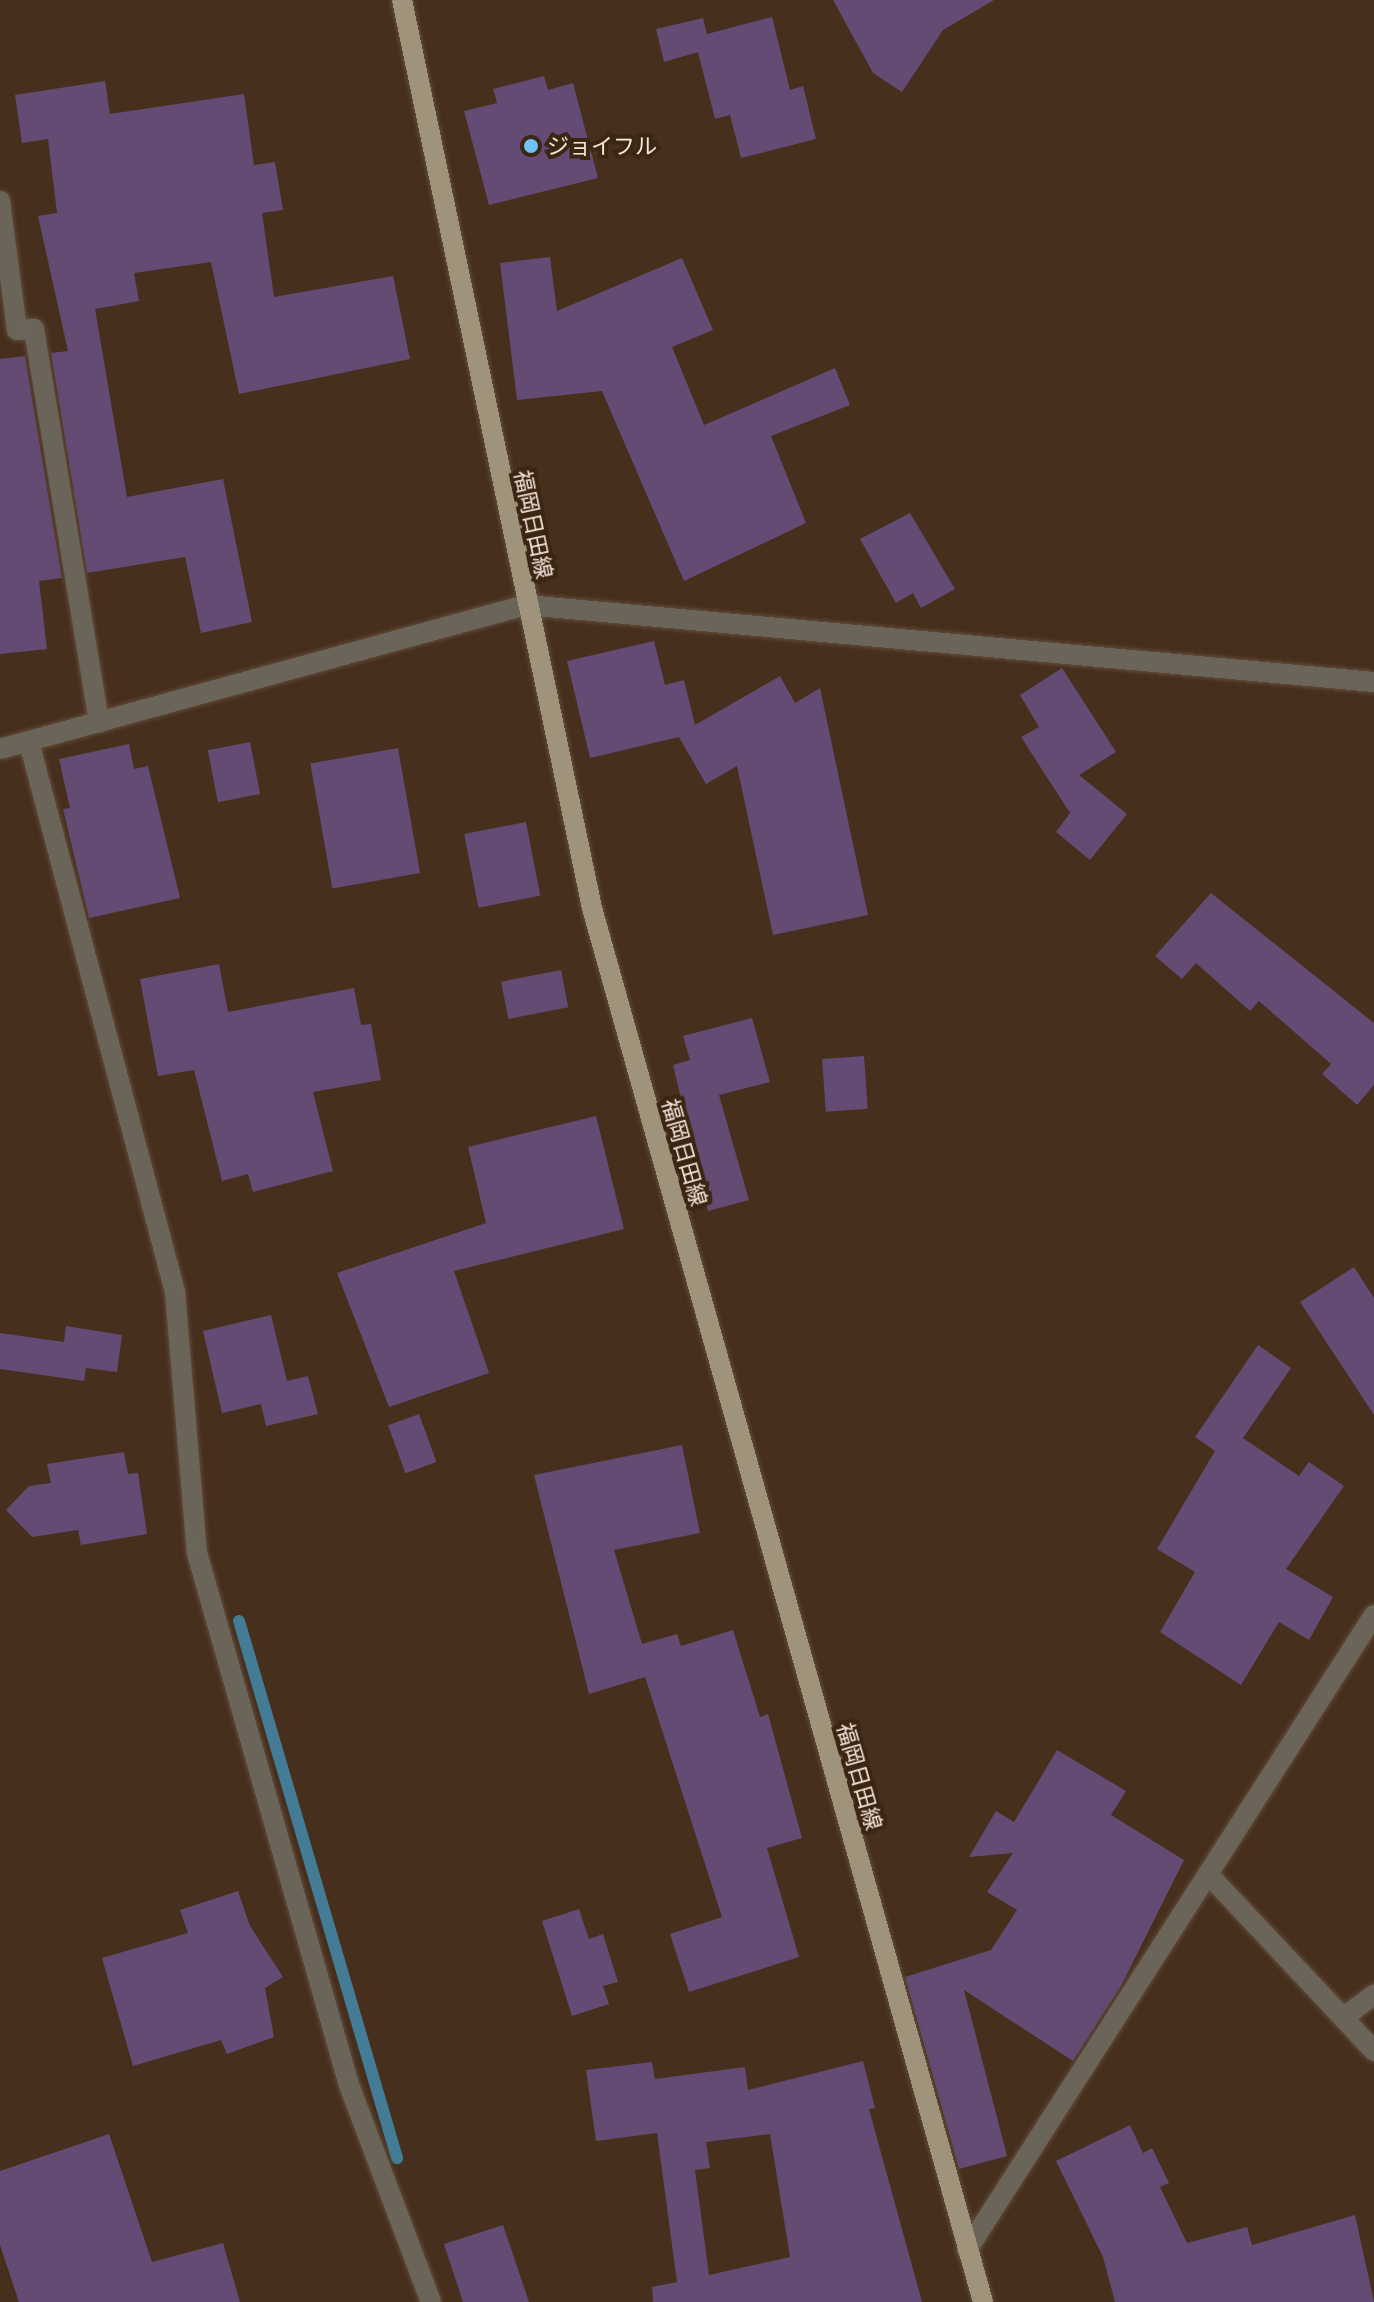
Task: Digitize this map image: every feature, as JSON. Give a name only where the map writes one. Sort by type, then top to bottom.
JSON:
[{"type":"main road","name":"福岡日田線","points":[[402,0],[526,605],[592,908],[983,2302]]},
{"type":"street","points":[[0,201],[17,330],[34,329],[99,723]]},
{"type":"street","points":[[0,749],[526,605],[1374,682]]},
{"type":"street","points":[[29,742],[175,1292],[197,1553],[349,2085],[431,2302]]},
{"type":"street","points":[[967,2250],[1374,1615]]},
{"type":"street","points":[[1208,1874],[1374,2051]]},
{"type":"street","points":[[1343,2018],[1374,1995]]},
{"type":"building","points":[[833,0],[994,0],[943,30],[902,92],[873,73]]},
{"type":"building","points":[[772,17],[790,90],[803,86],[816,139],[741,158],[730,115],[715,119],[698,52],[664,62],[656,29],[703,18],[707,34]]},
{"type":"building","points":[[544,76],[548,90],[573,83],[598,178],[489,205],[464,111],[497,103],[493,89]]},
{"type":"building","points":[[105,81],[110,114],[244,94],[254,165],[275,162],[283,210],[262,213],[274,297],[393,276],[410,359],[239,394],[211,262],[134,273],[139,301],[95,309],[127,497],[223,479],[252,622],[201,633],[185,557],[87,573],[51,353],[68,351],[38,216],[57,213],[48,139],[22,143],[15,95]]},
{"type":"building","points":[[550,257],[557,311],[682,258],[713,330],[672,347],[704,425],[835,368],[850,405],[771,436],[806,523],[684,581],[602,391],[517,400],[500,263]]},
{"type":"building","points":[[25,356],[62,578],[39,581],[47,649],[0,654],[0,359]]},
{"type":"building","points":[[910,513],[955,589],[921,608],[913,593],[896,603],[860,539]]},
{"type":"building","points":[[654,641],[665,685],[684,680],[695,725],[780,676],[795,703],[820,688],[868,915],[773,935],[737,766],[706,784],[679,737],[590,758],[567,661]]},
{"type":"building","points":[[1062,668],[1116,752],[1079,775],[1127,814],[1090,860],[1056,832],[1070,813],[1021,737],[1039,727],[1020,695]]},
{"type":"building","points":[[250,742],[260,794],[218,802],[208,750]]},
{"type":"building","points":[[129,744],[134,769],[148,766],[180,898],[89,918],[63,809],[70,808],[59,759]]},
{"type":"building","points":[[398,748],[420,873],[332,889],[310,763]]},
{"type":"building","points":[[526,822],[540,896],[478,908],[464,834]]},
{"type":"building","points":[[1211,893],[1374,1023],[1374,1085],[1357,1105],[1322,1074],[1331,1064],[1259,1001],[1250,1011],[1196,963],[1182,979],[1155,956]]},
{"type":"building","points":[[219,964],[228,1012],[354,988],[361,1025],[371,1024],[381,1080],[313,1092],[333,1171],[253,1192],[248,1174],[222,1181],[194,1070],[158,1076],[140,979]]},
{"type":"building","points":[[561,970],[568,1007],[508,1019],[501,982]]},
{"type":"building","points":[[752,1018],[770,1082],[719,1095],[749,1200],[708,1211],[673,1065],[690,1060],[683,1036]]},
{"type":"building","points":[[864,1056],[868,1109],[826,1112],[822,1059]]},
{"type":"building","points":[[596,1116],[624,1229],[454,1271],[489,1373],[389,1407],[337,1273],[486,1223],[468,1147]]},
{"type":"building","points":[[1354,1267],[1374,1298],[1374,1415],[1300,1302]]},
{"type":"building","points":[[271,1315],[287,1381],[308,1376],[318,1414],[266,1426],[261,1404],[222,1413],[203,1331]]},
{"type":"building","points":[[66,1326],[122,1335],[117,1372],[86,1368],[84,1381],[0,1369],[0,1333],[64,1342]]},
{"type":"building","points":[[1258,1345],[1291,1368],[1243,1438],[1299,1476],[1309,1462],[1344,1486],[1286,1569],[1333,1597],[1309,1640],[1279,1622],[1241,1685],[1160,1632],[1195,1572],[1157,1549],[1215,1451],[1195,1437]]},
{"type":"building","points":[[419,1414],[436,1462],[405,1473],[388,1425]]},
{"type":"building","points":[[682,1445],[700,1533],[614,1550],[642,1644],[677,1634],[681,1646],[733,1630],[760,1717],[768,1714],[802,1838],[767,1848],[799,1957],[689,1992],[670,1934],[722,1917],[645,1677],[589,1694],[534,1475]]},
{"type":"building","points":[[124,1452],[128,1474],[138,1473],[147,1534],[81,1545],[78,1530],[32,1537],[6,1510],[29,1486],[51,1483],[47,1464]]},
{"type":"building","points":[[1057,1750],[1126,1791],[1111,1815],[1184,1860],[1121,1986],[1073,2061],[964,1990],[1007,2156],[959,2169],[905,1977],[991,1950],[1017,1910],[987,1892],[1013,1853],[969,1857],[996,1811],[1014,1822]]},
{"type":"building","points":[[238,1891],[250,1926],[283,1977],[265,1988],[274,2037],[227,2054],[221,2040],[133,2066],[102,1958],[188,1933],[180,1910]]},
{"type":"building","points":[[579,1909],[589,1939],[603,1934],[618,1982],[603,1986],[609,2004],[572,2016],[542,1921]]},
{"type":"building","points":[[863,2061],[875,2108],[869,2109],[922,2302],[653,2302],[652,2287],[677,2282],[657,2133],[596,2141],[586,2070],[652,2062],[655,2079],[745,2067],[748,2090]],"holes":[[[770,2134],[790,2257],[709,2275],[695,2170],[710,2168],[706,2142]]]},
{"type":"building","points":[[1130,2125],[1143,2153],[1152,2148],[1169,2183],[1160,2187],[1187,2243],[1247,2227],[1252,2245],[1355,2215],[1374,2302],[1115,2302],[1103,2257],[1056,2161]]},
{"type":"building","points":[[109,2134],[152,2262],[223,2243],[240,2302],[19,2302],[0,2245],[0,2171]]},
{"type":"building","points":[[503,2225],[529,2302],[463,2302],[444,2244]]},
{"type":"waterway","points":[[239,1621],[397,2158]]},
{"type":"place","name":"ジョイフル","points":[[531,146]]}]
